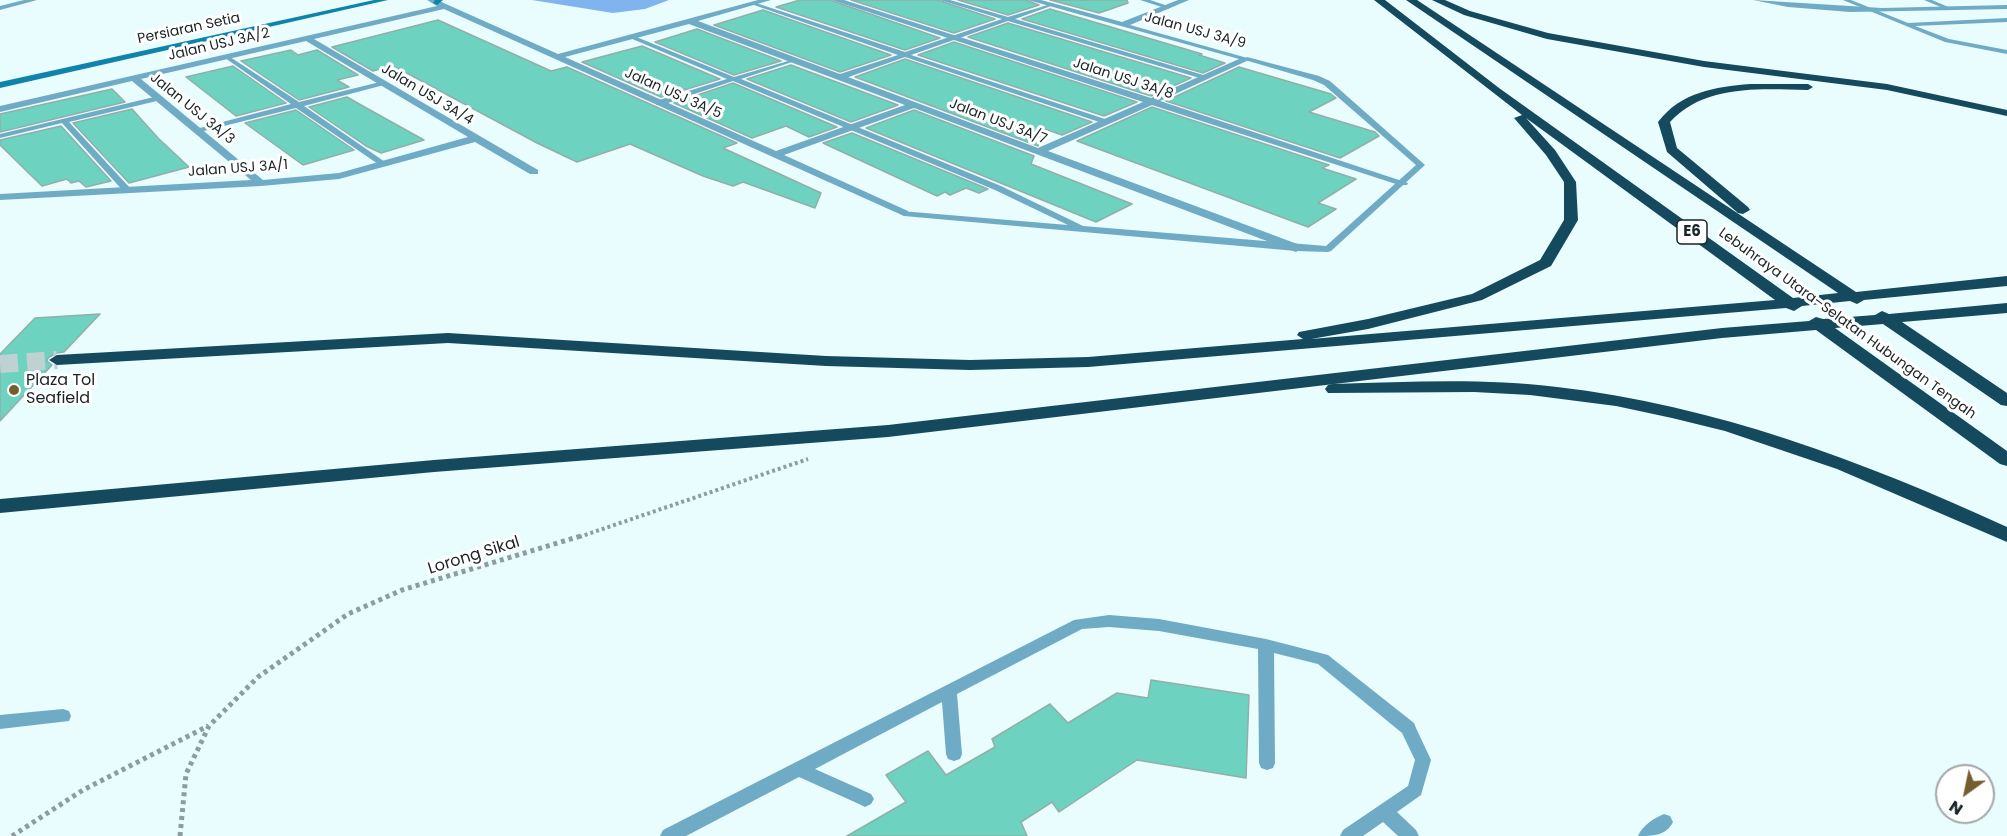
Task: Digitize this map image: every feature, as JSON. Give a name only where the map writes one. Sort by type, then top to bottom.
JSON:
[{"type":"highway","name":"Lebuhraya Utara–Selatan Hubungan Tengah","points":[[1379,0],[1495,90],[2007,460]]},
{"type":"highway","name":"Lebuhraya Utara–Selatan Hubungan Tengah","points":[[1411,0],[2007,401]]},
{"type":"highway","points":[[1437,0],[1467,13],[1546,36],[1704,64],[1887,87],[2007,113]]},
{"type":"highway","points":[[1797,258],[1671,149],[1664,122],[1672,110],[1685,101],[1709,93],[1769,86],[1809,87],[1912,101],[1967,113],[2007,126]]},
{"type":"highway","points":[[1200,355],[1368,324],[1477,297],[1546,263],[1571,220],[1570,182],[1551,153],[1495,90]]},
{"type":"highway","points":[[57,360],[448,338],[826,362],[970,365],[1088,362],[1200,355],[1698,312],[2007,281]]},
{"type":"highway","points":[[0,506],[434,466],[888,430],[1722,333],[2007,308]]},
{"type":"highway","points":[[1219,392],[1467,388],[1557,392],[1668,411],[1791,447],[1923,495],[2007,535]]},
{"type":"main road","name":"Persiaran Setia","points":[[224,25],[346,0]]},
{"type":"main road","name":"Persiaran Setia","points":[[0,85],[384,0]]},
{"type":"main road","name":"Persiaran Setia","points":[[0,75],[137,45]]},
{"type":"street","points":[[0,8],[33,0]]},
{"type":"street","points":[[557,57],[767,0]]},
{"type":"street","name":"Jalan USJ 3A/8","points":[[836,0],[1403,183]]},
{"type":"street","name":"Jalan USJ 3A/9","points":[[1032,0],[1247,59]]},
{"type":"street","points":[[1122,25],[1185,0]]},
{"type":"street","points":[[1757,0],[1829,11],[1875,12],[2007,7]]},
{"type":"street","name":"Jalan USJ 3A/2","points":[[0,109],[307,38],[438,2]]},
{"type":"street","name":"Jalan USJ 3A/5","points":[[438,2],[904,213]]},
{"type":"street","name":"Jalan USJ 3A/7","points":[[690,21],[1296,248]]},
{"type":"street","name":"Jalan USJ 3A/4","points":[[307,38],[534,172]]},
{"type":"street","points":[[1038,152],[1247,59]]},
{"type":"street","name":"Jalan USJ 3A/3","points":[[134,78],[261,183]]},
{"type":"street","points":[[775,155],[914,105]]},
{"type":"street","name":"Jalan USJ 3A/1","points":[[0,197],[261,183],[339,176],[474,138]]},
{"type":"lane","points":[[943,0],[1206,77]]},
{"type":"lane","points":[[1143,0],[1168,7]]},
{"type":"lane","points":[[1846,0],[1947,41],[2007,52]]},
{"type":"lane","points":[[1927,0],[1950,9]]},
{"type":"lane","points":[[754,4],[1105,122]]},
{"type":"lane","points":[[840,77],[1049,5]]},
{"type":"lane","points":[[1907,24],[2007,20]]},
{"type":"lane","points":[[632,37],[998,189],[1086,230]]},
{"type":"lane","points":[[227,57],[384,164]]},
{"type":"lane","name":"Jalan USJ 3A/9","points":[[1247,59],[1316,78],[1337,90],[1421,165],[1403,183]]},
{"type":"lane","points":[[659,103],[793,60]]},
{"type":"lane","points":[[199,131],[381,83]]},
{"type":"lane","points":[[0,136],[158,98]]},
{"type":"lane","points":[[64,121],[128,191]]},
{"type":"lane","points":[[904,213],[1328,249],[1403,183]]},
{"type":"lane","points":[[669,836],[1079,624],[1109,621],[1159,625],[1266,645],[1323,659],[1408,728],[1423,760],[1415,790],[1350,836]]},
{"type":"lane","points":[[1266,645],[1267,763]]},
{"type":"lane","points":[[949,690],[954,754]]},
{"type":"lane","points":[[0,722],[63,716]]},
{"type":"lane","points":[[798,769],[865,799]]},
{"type":"lane","points":[[1384,812],[1410,836]]},
{"type":"lane","points":[[1647,836],[1665,822]]},
{"type":"path","name":"Lorong Sikal","points":[[180,836],[186,774],[208,726],[258,677],[348,614],[402,590],[615,526],[812,457]]},
{"type":"path","points":[[12,836],[50,808],[208,726]]},
{"type":"water","points":[[532,0],[669,0],[645,9],[613,13]]},
{"type":"building","points":[[800,0],[830,0],[940,38],[905,50],[776,7]]},
{"type":"building","points":[[851,0],[938,0],[995,19],[954,33]]},
{"type":"building","points":[[958,0],[1026,0],[1039,5],[1008,15]]},
{"type":"building","points":[[1050,0],[1127,0],[1128,3],[1099,13]]},
{"type":"building","points":[[1050,9],[1202,54],[1199,55],[1225,63],[1203,73],[1022,19]]},
{"type":"building","points":[[763,10],[891,55],[840,72],[714,25]]},
{"type":"building","points":[[438,20],[551,71],[567,67],[737,143],[723,148],[821,193],[815,208],[743,182],[733,186],[703,176],[630,144],[577,162],[403,71],[391,66],[373,71],[332,47]]},
{"type":"building","points":[[1008,23],[1191,78],[1151,96],[968,37]]},
{"type":"building","points":[[697,29],[781,61],[734,75],[655,42]]},
{"type":"building","points":[[954,42],[1137,102],[1104,116],[918,55]]},
{"type":"building","points":[[642,46],[720,79],[661,97],[582,62]]},
{"type":"building","points":[[291,50],[298,55],[317,50],[358,75],[337,80],[349,87],[299,100],[241,61]]},
{"type":"building","points":[[905,59],[1092,122],[1062,135],[1045,129],[1038,146],[855,77]]},
{"type":"building","points":[[791,65],[898,105],[851,122],[747,79]]},
{"type":"building","points":[[233,66],[286,103],[236,116],[186,77]]},
{"type":"building","points":[[1239,67],[1331,94],[1336,98],[1309,112],[1375,132],[1379,136],[1340,158],[1166,101]]},
{"type":"building","points":[[733,83],[837,127],[809,137],[786,126],[752,138],[674,103]]},
{"type":"building","points":[[112,89],[125,102],[0,132],[0,114]]},
{"type":"building","points":[[347,97],[424,140],[381,153],[366,146],[309,107]]},
{"type":"building","points":[[1152,107],[1329,165],[1322,168],[1356,179],[1318,203],[1336,209],[1308,227],[1077,141]]},
{"type":"building","points":[[132,109],[189,167],[129,183],[73,123]]},
{"type":"building","points":[[296,110],[354,150],[303,165],[245,123]]},
{"type":"building","points":[[914,110],[1034,156],[1031,164],[1132,204],[1096,222],[866,128]]},
{"type":"building","points":[[61,126],[111,181],[86,187],[79,181],[71,183],[67,179],[42,186],[0,145],[0,140]]},
{"type":"building","points":[[852,133],[988,189],[979,193],[966,188],[950,195],[945,192],[937,196],[823,143]]},
{"type":"building","name":"Plaza Tol Seafield","points":[[100,314],[64,352],[56,353],[48,358],[47,361],[52,365],[0,421],[0,354],[35,318]]},
{"type":"building","points":[[1151,680],[1249,695],[1246,778],[1137,760],[1059,812],[1052,802],[1021,822],[1027,836],[847,836],[906,802],[886,775],[928,751],[946,775],[995,747],[992,739],[1050,704],[1068,723],[1117,693],[1148,698]]},
{"type":"tunnel","points":[[0,364],[57,360]]},
{"type":"place","name":"Plaza Tol Seafield","points":[[14,390]]}]
